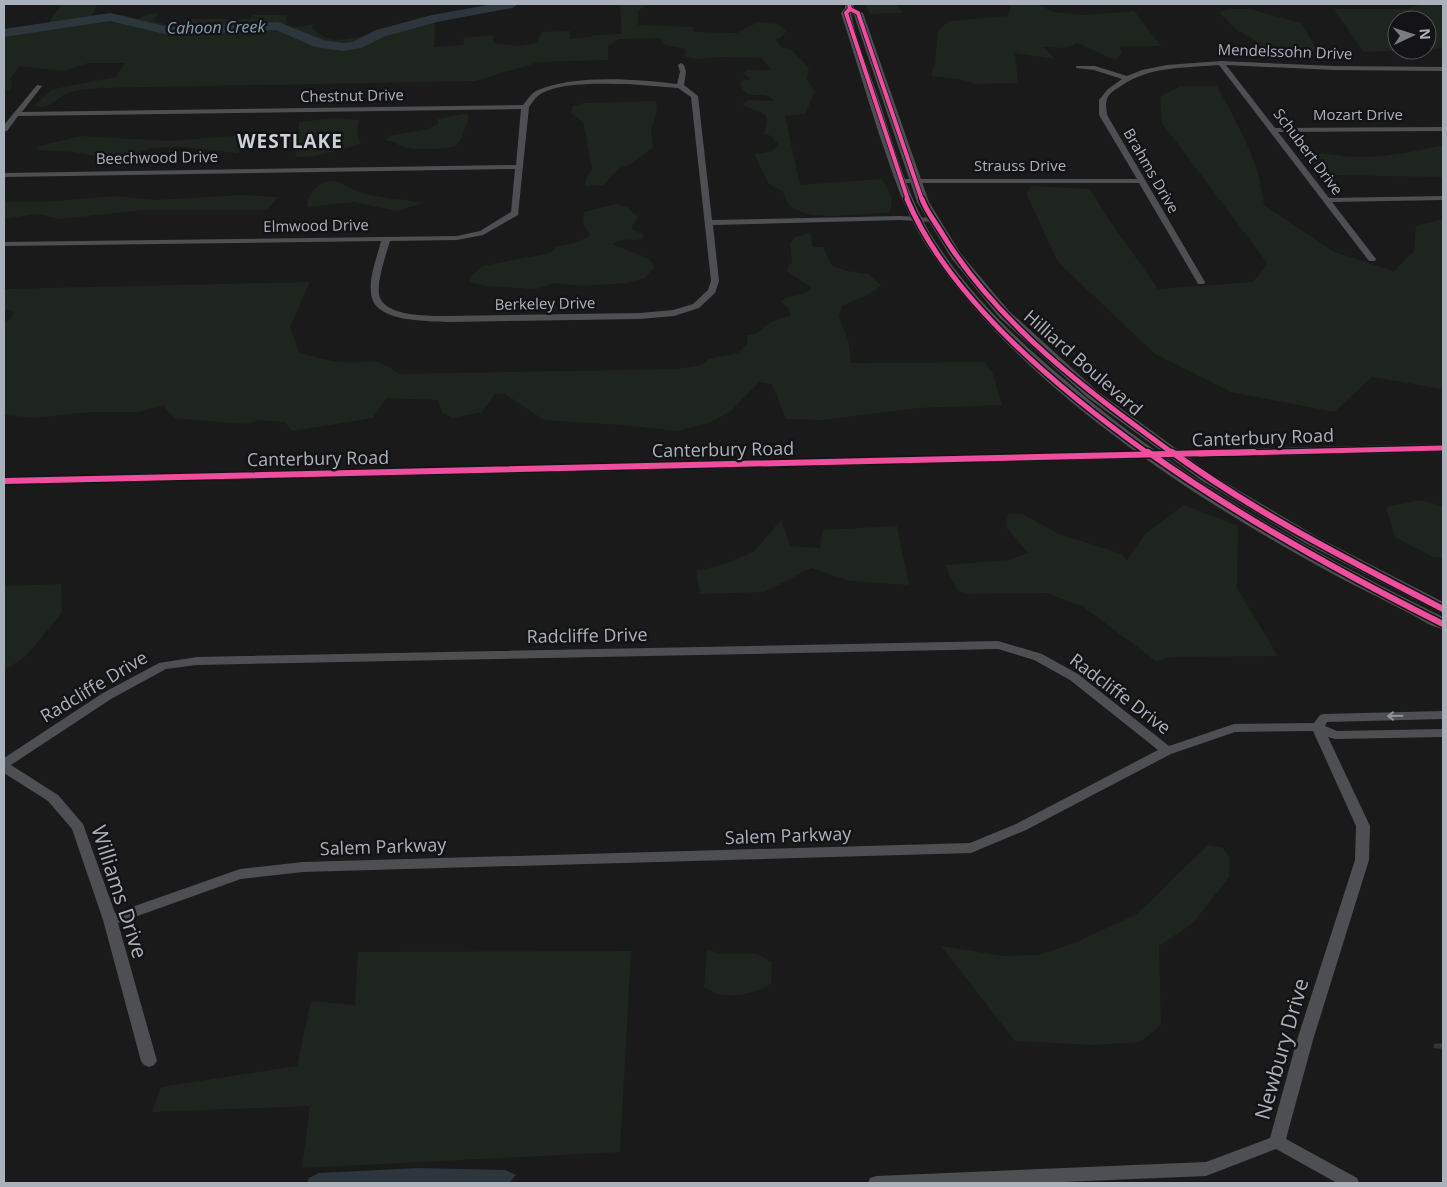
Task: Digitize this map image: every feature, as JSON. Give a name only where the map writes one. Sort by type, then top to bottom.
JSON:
[{"type":"main road","name":"Hilliard Boulevard","points":[[1443,609],[1312,541],[1235,495],[1175,456],[1092,394],[1031,342],[983,291],[956,256],[933,220],[914,181],[858,14],[849,6],[846,13],[900,181],[917,220],[967,292],[1024,352],[1097,415],[1198,487],[1276,535],[1443,624]]},
{"type":"street","name":"Mendelssohn Drive","points":[[1127,78],[1144,71],[1167,67],[1220,63],[1334,68],[1443,69]]},
{"type":"street","name":"Schubert Drive","points":[[1220,63],[1372,258]]},
{"type":"street","points":[[525,107],[536,94],[553,88],[585,84],[649,82],[680,86],[683,72],[680,65]]},
{"type":"street","points":[[1078,67],[1095,68],[1127,78]]},
{"type":"street","name":"Brahms Drive","points":[[1127,78],[1110,90],[1103,100],[1103,115],[1140,181],[1202,282]]},
{"type":"street","points":[[4,129],[39,86]]},
{"type":"street","name":"Berkeley Drive","points":[[386,239],[375,284],[376,299],[388,312],[440,319],[640,316],[674,313],[696,306],[712,290],[715,281],[694,96],[680,86]]},
{"type":"street","name":"Chestnut Drive","points":[[16,114],[525,107]]},
{"type":"street","name":"Elmwood Drive","points":[[4,244],[457,238],[484,233],[501,224],[515,213],[525,107]]},
{"type":"street","name":"Mozart Drive","points":[[1274,130],[1443,128]]},
{"type":"street","name":"Beechwood Drive","points":[[4,175],[520,167]]},
{"type":"street","name":"Strauss Drive","points":[[900,181],[1140,181]]},
{"type":"street","points":[[1326,200],[1443,198]]},
{"type":"street","points":[[709,226],[903,224],[917,220],[933,220]]},
{"type":"street","name":"Canterbury Road","points":[[4,481],[1175,456],[1443,448]]},
{"type":"street","name":"Radcliffe Drive","points":[[4,764],[107,696],[163,666],[197,661],[998,645],[1038,657],[1074,677],[1167,751]]},
{"type":"street","name":"Salem Parkway","points":[[110,920],[240,874],[303,867],[971,848],[1021,827],[1167,751],[1234,728],[1317,728],[1324,718],[1443,715]]},
{"type":"street","points":[[1317,728],[1334,735],[1443,733]]},
{"type":"street","name":"Newbury Drive","points":[[876,1183],[1206,1169],[1277,1142],[1305,1040],[1362,860],[1363,826],[1317,728]]},
{"type":"street","name":"Williams Drive","points":[[4,767],[53,798],[78,827],[110,920],[149,1061]]},
{"type":"street","points":[[1277,1142],[1351,1183]]},
{"type":"shaded area","points":[[62,4],[98,4],[91,17],[122,15],[137,19],[148,14],[158,13],[154,21],[171,26],[183,24],[185,19],[250,19],[253,15],[287,15],[286,25],[297,27],[314,24],[312,28],[318,33],[329,39],[336,40],[417,21],[418,18],[454,12],[454,17],[435,22],[434,47],[464,45],[463,38],[494,35],[493,43],[518,46],[536,43],[542,32],[570,31],[570,39],[592,37],[592,35],[622,34],[620,4],[647,4],[638,11],[638,25],[692,27],[694,32],[737,33],[758,22],[778,24],[786,31],[782,37],[775,39],[781,47],[791,50],[809,68],[807,80],[815,92],[805,114],[785,116],[800,185],[882,179],[890,195],[891,208],[889,213],[839,216],[814,215],[791,207],[786,201],[783,192],[769,184],[754,154],[773,151],[778,144],[771,136],[765,134],[767,118],[765,115],[742,104],[748,100],[774,101],[765,95],[747,94],[740,84],[741,81],[751,79],[743,74],[747,70],[772,70],[761,58],[723,57],[696,59],[685,57],[686,49],[664,45],[660,38],[619,39],[608,46],[608,60],[539,62],[475,81],[100,88],[72,92],[44,107],[34,106],[53,89],[116,77],[125,63],[88,63],[64,71],[19,66],[10,79],[12,82],[11,90],[4,90],[4,30],[47,25]]},
{"type":"shaded area","points":[[866,4],[895,4],[903,13],[870,14]]},
{"type":"shaded area","points":[[1015,4],[1038,4],[1053,12],[1083,15],[1134,11],[1161,46],[1119,46],[1122,53],[1115,60],[1077,43],[1064,48],[1043,47],[1055,59],[1015,53],[1018,83],[975,84],[959,79],[931,76],[935,64],[938,31],[949,21],[1008,16],[1011,6]]},
{"type":"shaded area","points":[[1423,4],[1443,4],[1443,48],[1437,48],[1437,10],[1387,10],[1387,51],[1364,52],[1334,9],[1406,9]]},
{"type":"shaded area","points":[[1230,9],[1250,9],[1301,23],[1318,51],[1270,56],[1255,40],[1237,30],[1219,12]]},
{"type":"shaded area","points":[[1180,86],[1217,86],[1240,129],[1258,173],[1264,205],[1334,252],[1394,271],[1414,251],[1416,226],[1443,219],[1443,389],[1372,377],[1334,412],[1231,392],[1155,354],[1058,262],[1026,193],[1032,186],[1090,189],[1109,220],[1158,289],[1253,282],[1268,264],[1162,123],[1160,97]]},
{"type":"shaded area","points":[[656,101],[657,110],[651,131],[653,147],[631,164],[618,169],[603,185],[585,186],[585,181],[592,169],[583,122],[571,113],[573,106],[585,103]]},
{"type":"shaded area","points":[[463,114],[469,115],[462,138],[456,146],[416,149],[386,141],[389,136],[428,129],[438,124],[438,119]]},
{"type":"shaded area","points":[[336,118],[359,120],[357,132],[361,144],[316,156],[297,157],[293,146],[287,139],[299,132],[299,122]]},
{"type":"shaded area","points":[[257,134],[253,146],[237,153],[184,147],[151,148],[117,160],[74,152],[39,150],[35,147],[81,136],[171,141]]},
{"type":"shaded area","points":[[1443,145],[1443,177],[1331,175],[1316,166],[1308,156],[1321,154],[1356,157],[1381,156]]},
{"type":"shaded area","points":[[330,181],[383,198],[424,203],[396,211],[354,202],[307,207],[309,197],[314,190],[321,184]]},
{"type":"shaded area","points":[[241,195],[278,197],[267,210],[144,210],[60,219],[37,214],[4,219],[4,202],[45,202],[114,196],[155,200]]},
{"type":"shaded area","points":[[616,204],[627,207],[638,217],[631,229],[643,234],[644,238],[621,240],[612,244],[647,258],[655,266],[645,278],[626,283],[583,286],[556,283],[534,289],[486,286],[469,282],[473,274],[482,266],[551,253],[555,247],[579,242],[591,235],[583,224],[584,212]]},
{"type":"shaded area","points":[[810,233],[813,247],[823,247],[832,266],[847,271],[869,274],[881,286],[869,294],[842,306],[839,317],[848,340],[851,363],[984,362],[992,372],[1002,405],[918,408],[822,420],[786,419],[772,384],[759,382],[732,410],[710,423],[677,431],[544,420],[505,394],[495,394],[482,412],[452,418],[442,412],[438,400],[386,398],[373,418],[292,431],[285,422],[260,420],[244,424],[174,418],[163,405],[139,412],[90,412],[35,418],[4,415],[4,325],[15,313],[4,309],[4,289],[310,282],[290,327],[299,352],[309,356],[351,363],[377,362],[398,374],[677,369],[702,365],[709,359],[738,353],[747,344],[747,335],[755,334],[771,322],[791,315],[789,309],[781,302],[788,297],[805,293],[812,288],[787,271],[788,265],[792,263],[790,244],[795,237]]},
{"type":"shaded area","points":[[1420,500],[1443,506],[1443,558],[1433,557],[1395,537],[1386,507]]},
{"type":"shaded area","points":[[1184,505],[1238,526],[1237,588],[1278,656],[1170,657],[1156,661],[1082,606],[1046,593],[968,594],[958,591],[946,565],[1008,560],[1028,553],[1006,527],[1008,514],[1022,514],[1059,534],[1122,554],[1127,560],[1145,534]]},
{"type":"shaded area","points":[[781,520],[790,546],[820,548],[823,530],[897,526],[909,585],[850,581],[811,568],[764,592],[700,594],[696,571],[725,564],[753,552]]},
{"type":"shaded area","points":[[61,584],[62,613],[25,657],[4,670],[4,586]]},
{"type":"shaded area","points":[[1208,845],[1223,848],[1230,859],[1229,877],[1193,923],[1159,946],[1161,1025],[1140,1042],[1092,1045],[1015,1041],[941,946],[1004,956],[1039,955],[1072,944],[1137,914]]},
{"type":"shaded area","points":[[707,950],[723,954],[757,954],[772,962],[771,983],[754,992],[738,995],[718,994],[704,987]]},
{"type":"shaded area","points":[[631,951],[620,1152],[302,1168],[310,1106],[152,1112],[161,1087],[297,1066],[311,1001],[355,1005],[358,952]]},
{"type":"shaded area","points":[[418,1168],[505,1170],[516,1175],[509,1183],[307,1183],[309,1178],[319,1173]]},
{"type":"waterway","name":"Cahoon Creek","points":[[4,33],[80,20],[110,17],[169,31],[278,26],[320,44],[343,47],[356,45],[381,33],[436,18],[512,4]]},
{"type":"waterway","points":[[1436,1046],[1443,1046]]},
{"type":"cycle path","points":[[849,4],[850,9],[858,13],[923,202],[956,256],[1004,314],[1092,394],[1206,477],[1313,541],[1443,609]]},
{"type":"cycle path","points":[[850,9],[846,13],[897,172],[912,211],[943,261],[989,317],[1023,351],[1086,406],[1183,477],[1285,540],[1443,624]]},
{"type":"cycle path","points":[[4,481],[1443,448]]},
{"type":"district","name":"WESTLAKE","points":[[290,141]]}]
